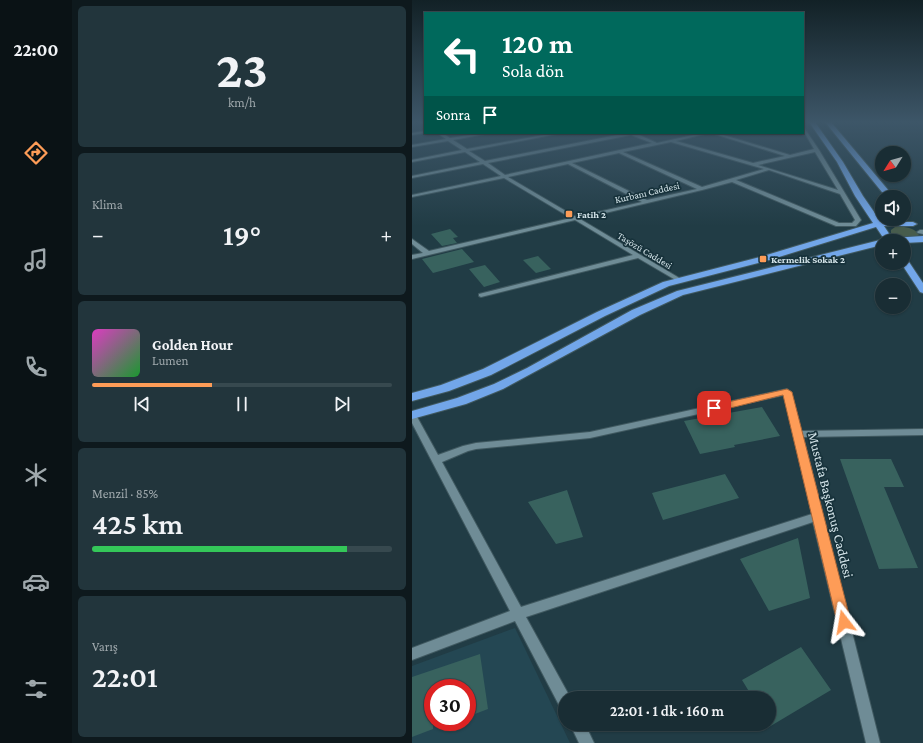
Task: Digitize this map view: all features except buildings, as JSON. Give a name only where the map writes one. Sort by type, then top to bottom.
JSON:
[{"type":"highway","points":[[836,157],[859,196],[875,220]]},
{"type":"highway","points":[[857,157],[884,190]]},
{"type":"highway","points":[[911,222],[922,235],[911,237]]},
{"type":"highway","points":[[412,397],[444,388],[488,372],[644,293],[679,280],[763,259],[875,225]]},
{"type":"highway","points":[[412,415],[455,402],[510,381],[649,306],[675,295],[875,244]]},
{"type":"highway","points":[[910,270],[923,290]]},
{"type":"street","points":[[412,161],[435,157]]},
{"type":"street","name":"Taşözü Caddesi","points":[[475,157],[504,176],[679,280]]},
{"type":"street","points":[[412,177],[515,157]]},
{"type":"street","points":[[412,196],[598,157]]},
{"type":"street","points":[[630,157],[702,189]]},
{"type":"street","points":[[725,157],[769,169],[842,193]]},
{"type":"street","points":[[754,165],[786,157]]},
{"type":"street","points":[[732,180],[838,225],[854,225],[858,220],[821,157]]},
{"type":"street","points":[[569,163],[646,202]]},
{"type":"street","name":"Kurbanı Caddesi","points":[[412,257],[702,189],[769,169]]},
{"type":"street","points":[[412,241],[429,254]]},
{"type":"street","points":[[481,295],[638,256]]},
{"type":"street","name":"Mustafa Başkonuş Caddesi","points":[[436,460],[466,448],[590,435],[787,392],[873,743]]},
{"type":"street","points":[[412,415],[559,691]]},
{"type":"street","points":[[798,434],[923,432]]},
{"type":"street","points":[[412,654],[518,614],[818,516]]},
{"type":"street","points":[[581,731],[587,743]]},
{"type":"shaded area","points":[[515,628],[558,718],[558,731],[564,731],[570,743],[412,743],[412,666]]},
{"type":"green space","points":[[895,227],[905,227],[914,230],[919,235],[916,237],[911,237],[911,234],[894,234],[891,233],[891,230]]},
{"type":"place","name":"Fatih 2","points":[[569,214]]},
{"type":"place","name":"Kermelik Sokak 2","points":[[763,259]]},
{"type":"route","points":[[714,408],[787,392],[844,622]]}]
